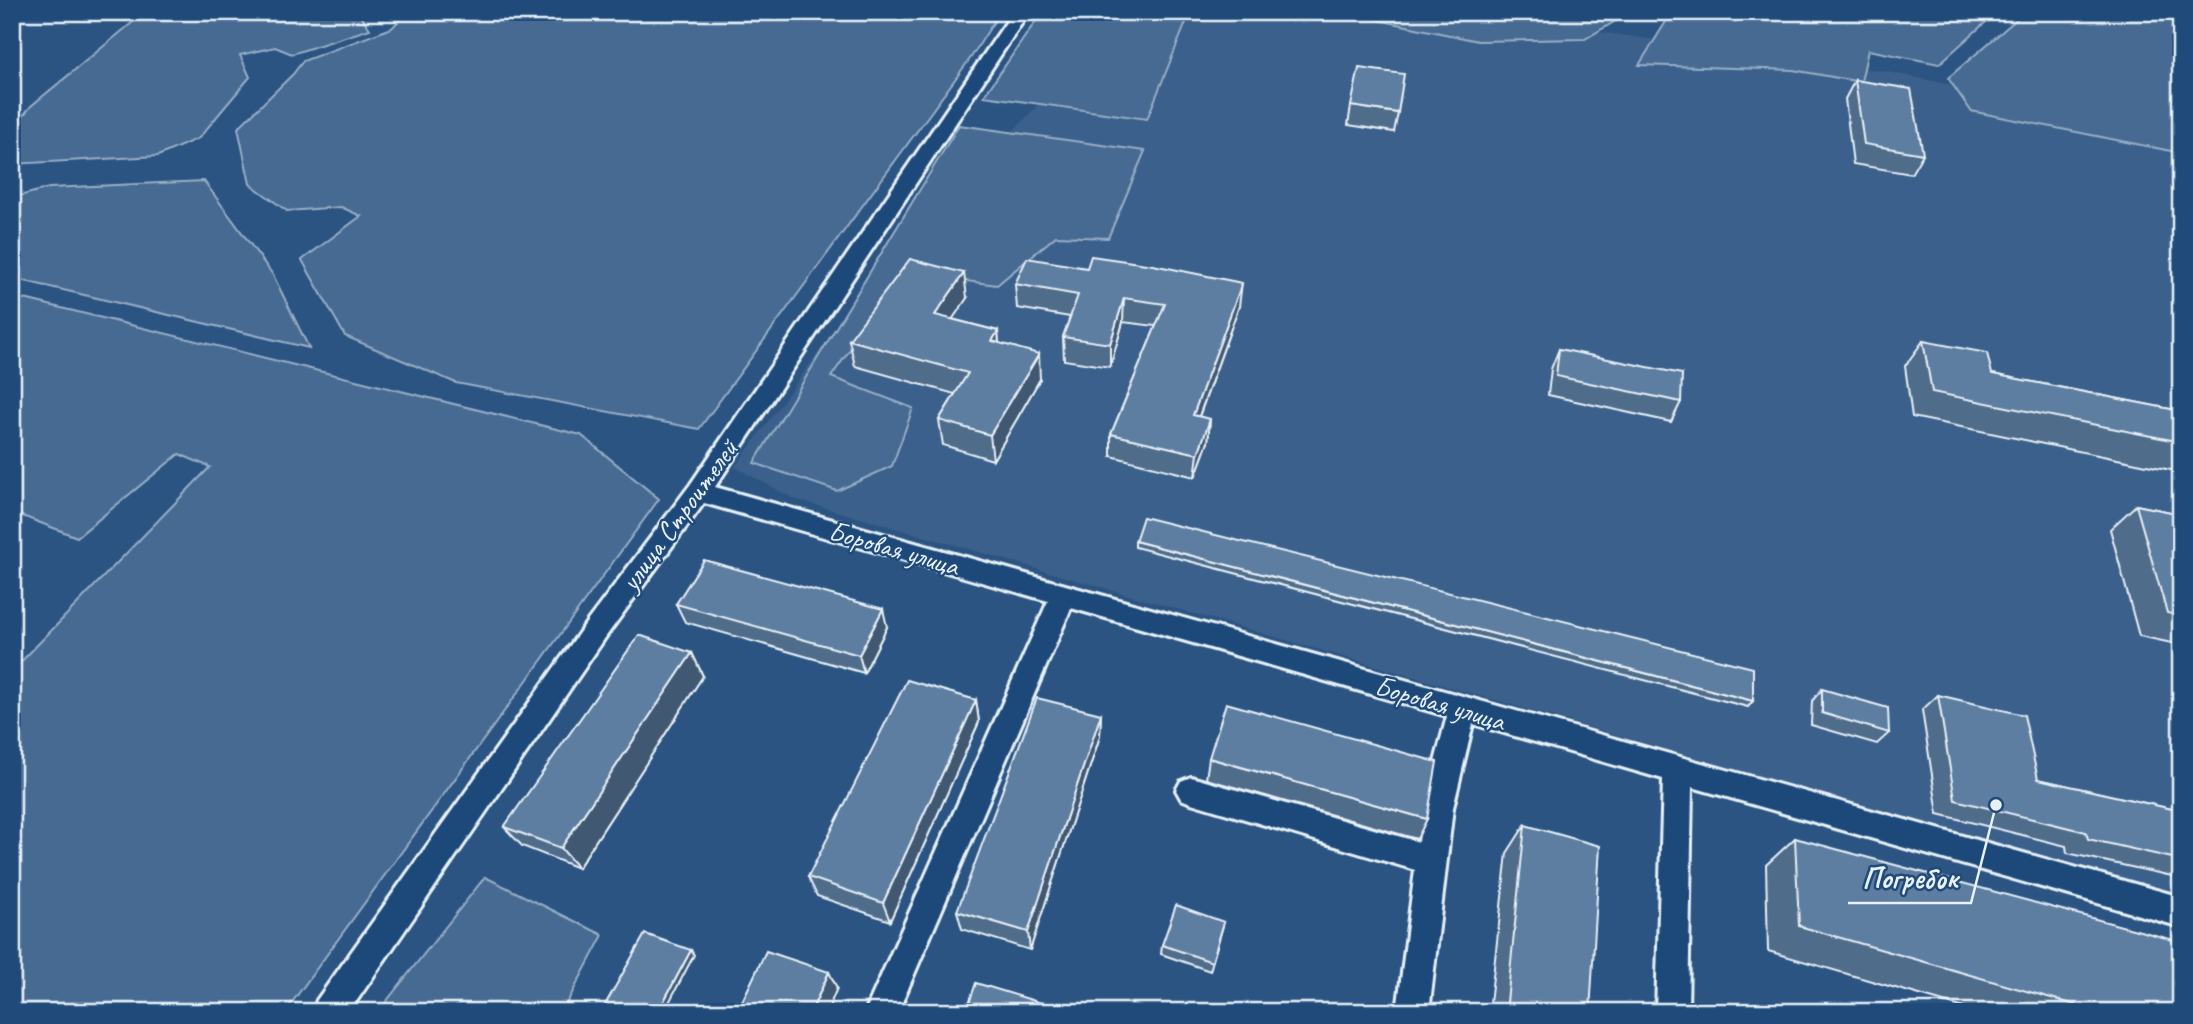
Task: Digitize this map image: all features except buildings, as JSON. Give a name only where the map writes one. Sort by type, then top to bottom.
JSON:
[{"type":"street","name":"улица Строителей","points":[[329,1012],[598,627],[699,492],[1021,12]]},
{"type":"street","name":"Боровая улица","points":[[699,492],[2181,912]]},
{"type":"street","points":[[881,1012],[1063,596]]},
{"type":"street","points":[[1413,1012],[1438,808],[1463,709]]},
{"type":"street","points":[[1672,1012],[1678,770]]},
{"type":"street","points":[[1191,790],[1431,860]]},
{"type":"shaded area","points":[[151,12],[358,12],[370,29],[292,54],[275,47],[240,55],[250,77],[199,138],[158,156],[12,164],[12,129],[31,106],[139,17]]},
{"type":"shaded area","points":[[407,12],[1000,12],[972,56],[699,429],[456,383],[345,336],[302,260],[361,216],[341,207],[287,211],[250,184],[238,128],[303,61],[392,28]]},
{"type":"shaded area","points":[[1042,12],[1240,12],[1238,16],[1189,15],[1147,119],[984,96]]},
{"type":"shaded area","points":[[1127,12],[1452,12],[1884,71],[2181,132],[2181,897],[794,499],[735,467],[874,276]]},
{"type":"shaded area","points":[[1340,12],[1631,12],[1585,39],[1478,41]]},
{"type":"shaded area","points":[[1672,12],[1997,12],[1939,64],[1868,50],[1861,82],[1793,70],[1639,65]]},
{"type":"shaded area","points":[[2025,12],[2181,12],[2181,153],[1971,111],[1948,78]]},
{"type":"shaded area","points":[[959,125],[1145,151],[1108,238],[1056,236],[997,285],[903,273],[831,377],[913,408],[892,466],[837,491],[754,463]]},
{"type":"shaded area","points":[[204,181],[273,275],[309,348],[12,278],[12,198],[49,188]]},
{"type":"shaded area","points":[[12,296],[581,435],[659,499],[285,1012],[12,1012],[12,671],[210,467],[179,454],[77,537],[12,512]]},
{"type":"shaded area","points":[[485,877],[603,935],[562,1012],[378,1012]]},
{"type":"place","name":"Погребок","points":[[1996,805]]}]
